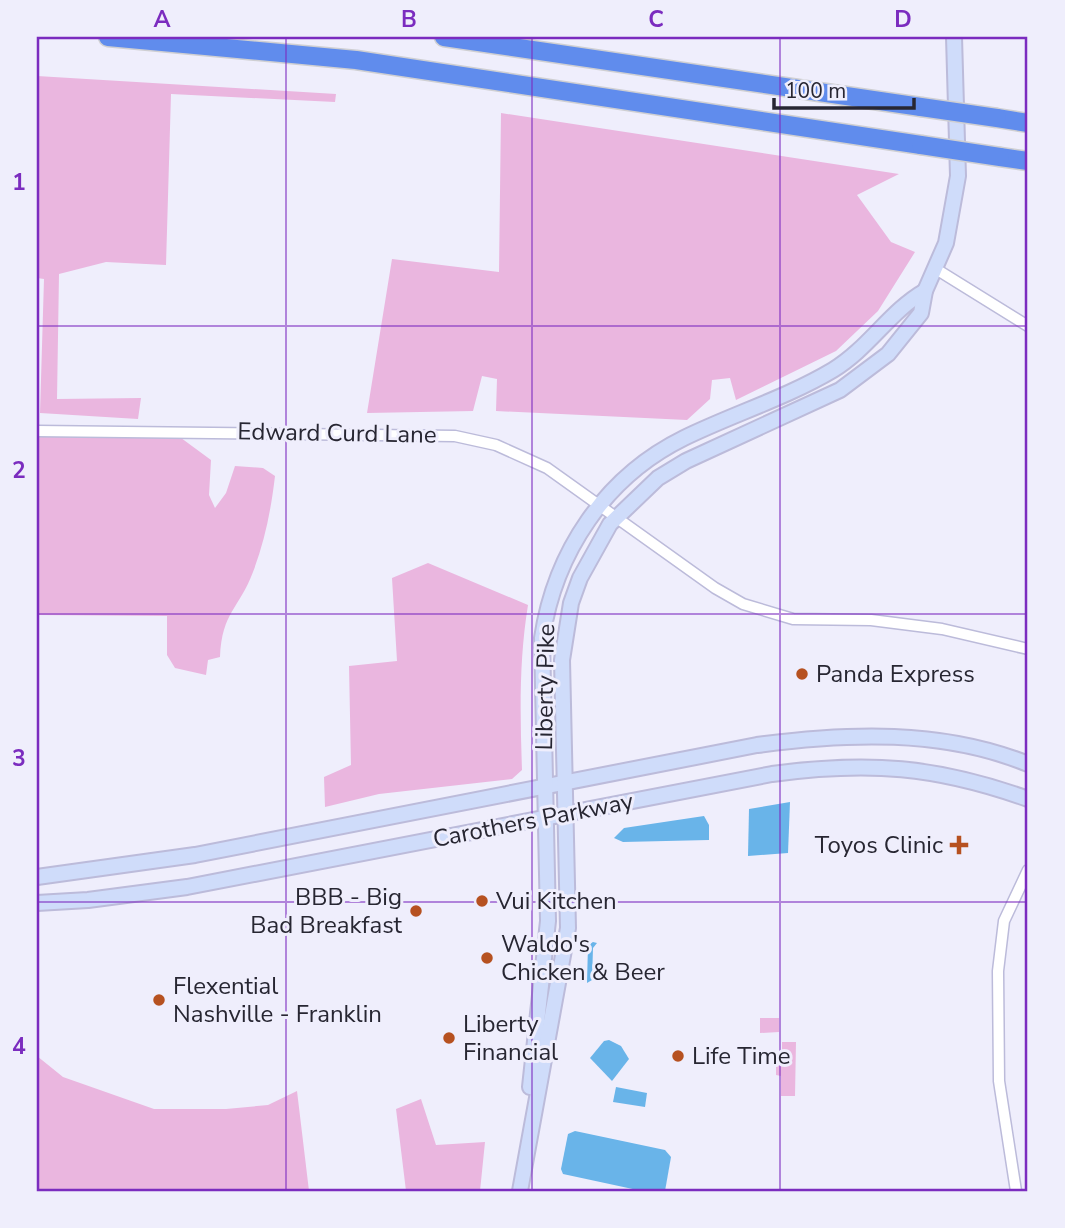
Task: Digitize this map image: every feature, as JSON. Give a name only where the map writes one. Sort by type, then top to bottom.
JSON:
[{"type":"highway","points":[[108,37],[356,60],[1028,162]]},
{"type":"highway","points":[[444,37],[1028,123]]},
{"type":"street","name":"Liberty Pike","points":[[519,1191],[568,928],[564,635],[580,578],[590,554],[615,519],[658,478],[686,461],[840,390],[869,371],[904,337],[921,313],[925,290],[936,269],[949,232],[958,176],[954,37]]},
{"type":"street","points":[[936,269],[1028,326]]},
{"type":"street","name":"Liberty Pike","points":[[519,1191],[547,956],[541,669],[545,615],[560,570],[577,536],[617,484],[663,450],[836,368],[862,349],[905,302],[925,290]]},
{"type":"street","points":[[735,416],[743,435]]},
{"type":"street","name":"Edward Curd Lane","points":[[37,431],[455,436],[515,452],[547,468],[715,588],[770,614],[793,619],[871,620],[942,629],[1028,649]]},
{"type":"street","name":"Carothers Parkway","points":[[37,877],[195,855],[757,745],[843,735],[882,735],[946,742],[1008,756],[1028,764]]},
{"type":"street","name":"Carothers Parkway","points":[[37,903],[88,900],[176,888],[566,813],[826,767],[920,769],[962,777],[1028,799]]},
{"type":"street","points":[[1016,1191],[999,1081],[998,971],[1004,921],[1028,870]]},
{"type":"shaded area","points":[[37,76],[336,94],[335,102],[171,94],[166,265],[106,262],[59,274],[57,399],[141,398],[138,419],[40,413],[44,279],[37,278]]},
{"type":"shaded area","points":[[501,113],[899,174],[857,195],[891,242],[915,252],[878,311],[836,351],[736,400],[730,378],[712,380],[710,399],[687,420],[496,411],[497,379],[482,376],[473,411],[367,413],[392,259],[499,272]]},
{"type":"shaded area","points":[[177,435],[211,460],[209,495],[215,508],[226,493],[235,466],[263,468],[275,476],[267,525],[257,560],[224,630],[220,657],[208,660],[206,675],[175,668],[167,655],[167,616],[37,615],[37,437]]},
{"type":"shaded area","points":[[428,563],[528,605],[522,667],[522,770],[512,779],[379,794],[325,807],[324,777],[351,765],[349,666],[397,661],[392,578]]},
{"type":"shaded area","points":[[760,1018],[779,1018],[779,1032],[760,1033]]},
{"type":"shaded area","points":[[782,1042],[796,1042],[795,1096],[781,1096],[781,1076],[776,1075],[776,1060],[782,1060]]},
{"type":"shaded area","points":[[37,1056],[63,1077],[154,1109],[226,1109],[268,1105],[297,1091],[309,1191],[37,1191]]},
{"type":"shaded area","points":[[421,1099],[436,1145],[485,1142],[480,1191],[406,1191],[396,1109]]},
{"type":"water","points":[[790,802],[788,853],[748,856],[749,809]]},
{"type":"water","points":[[704,816],[709,825],[709,840],[623,842],[614,838],[624,828]]},
{"type":"water","points":[[597,943],[593,948],[592,980],[587,983],[588,945]]},
{"type":"water","points":[[609,1040],[621,1046],[629,1059],[612,1081],[590,1058],[604,1041]]},
{"type":"water","points":[[616,1087],[647,1093],[645,1107],[613,1102]]},
{"type":"water","points":[[575,1131],[665,1150],[671,1157],[665,1191],[642,1191],[563,1174],[561,1169],[568,1134]]},
{"type":"place","name":"Panda Express","points":[[802,674]]},
{"type":"place","name":"Toyos Clinic","points":[[959,845]]},
{"type":"place","name":"Vui Kitchen","points":[[482,901]]},
{"type":"place","name":"BBB - Big Bad Breakfast","points":[[416,911]]},
{"type":"place","name":"Waldo's Chicken & Beer","points":[[487,958]]},
{"type":"place","name":"Flexential Nashville - Franklin","points":[[159,1000]]},
{"type":"place","name":"Liberty Financial","points":[[449,1038]]},
{"type":"place","name":"Life Time","points":[[678,1056]]}]
